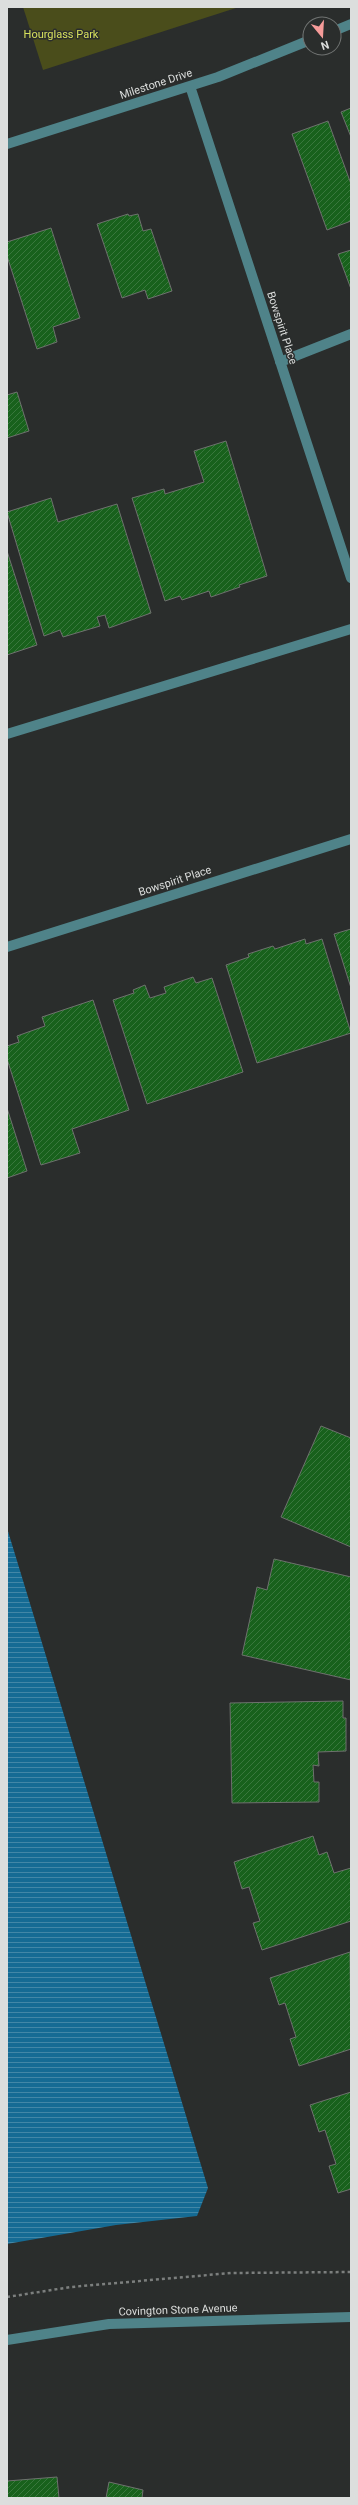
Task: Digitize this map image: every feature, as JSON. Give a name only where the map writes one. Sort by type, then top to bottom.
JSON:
[{"type":"street","name":"Milestone Drive","points":[[7,144],[190,86],[302,43]]},
{"type":"street","name":"Bowspirit Place","points":[[190,86],[351,578]]},
{"type":"street","points":[[280,362],[351,334]]},
{"type":"street","points":[[7,734],[351,629]]},
{"type":"street","name":"Bowspirit Place","points":[[7,947],[351,838]]},
{"type":"street","name":"Covington Stone Avenue","points":[[7,2340],[109,2324],[351,2317]]},
{"type":"path","points":[[7,2297],[71,2287],[231,2273],[351,2272]]},
{"type":"green space","name":"Hourglass Park","points":[[23,7],[239,7],[43,70]]},
{"type":"water","points":[[7,1528],[208,2188],[197,2216],[116,2225],[7,2244]]},
{"type":"building","points":[[351,108],[351,137],[341,112]]},
{"type":"building","points":[[328,121],[351,184],[351,221],[327,230],[292,134]]},
{"type":"building","points":[[128,214],[129,216],[138,214],[143,231],[151,229],[172,291],[148,299],[145,290],[122,298],[97,224]]},
{"type":"building","points":[[51,228],[80,318],[53,327],[57,342],[37,349],[7,256],[7,242]]},
{"type":"building","points":[[351,250],[351,289],[338,254]]},
{"type":"building","points":[[17,392],[29,431],[7,438],[7,395]]},
{"type":"building","points":[[226,441],[267,576],[239,585],[240,587],[211,597],[209,591],[182,600],[180,596],[165,601],[132,498],[164,489],[165,494],[204,482],[194,451]]},
{"type":"building","points":[[51,498],[58,522],[117,504],[151,613],[109,628],[105,615],[97,617],[100,626],[63,637],[60,630],[44,636],[7,512]]},
{"type":"building","points":[[7,551],[37,645],[7,655]]},
{"type":"building","points":[[351,929],[351,988],[334,934]]},
{"type":"building","points":[[305,939],[306,944],[322,939],[351,1033],[257,1063],[226,965],[249,957],[248,954],[273,946],[275,949]]},
{"type":"building","points":[[193,977],[196,983],[212,978],[243,1072],[147,1104],[113,1000],[134,993],[133,990],[145,985],[150,998],[166,993],[164,987]]},
{"type":"building","points":[[93,1000],[129,1110],[72,1129],[80,1153],[41,1165],[7,1059],[7,1046],[19,1042],[17,1036],[45,1026],[42,1017]]},
{"type":"building","points":[[7,1108],[27,1171],[7,1178]]},
{"type":"building","points":[[321,1426],[351,1438],[351,1547],[281,1517]]},
{"type":"building","points":[[274,1559],[351,1577],[351,1680],[242,1655],[257,1587],[267,1590]]},
{"type":"building","points":[[343,1701],[343,1718],[346,1718],[346,1751],[318,1752],[319,1766],[313,1765],[314,1782],[319,1782],[319,1802],[232,1803],[230,1703]]},
{"type":"building","points":[[313,1836],[319,1855],[327,1852],[334,1873],[351,1868],[351,1921],[262,1950],[253,1923],[260,1921],[249,1887],[242,1889],[234,1862]]},
{"type":"building","points":[[350,1952],[351,2049],[299,2066],[290,2039],[296,2037],[285,2003],[279,2005],[270,1978]]},
{"type":"building","points":[[351,2092],[351,2189],[338,2193],[329,2166],[336,2164],[325,2130],[319,2132],[310,2105]]},
{"type":"building","points":[[57,2477],[59,2498],[7,2498],[7,2481]]},
{"type":"building","points":[[109,2482],[143,2490],[142,2498],[106,2498]]}]
